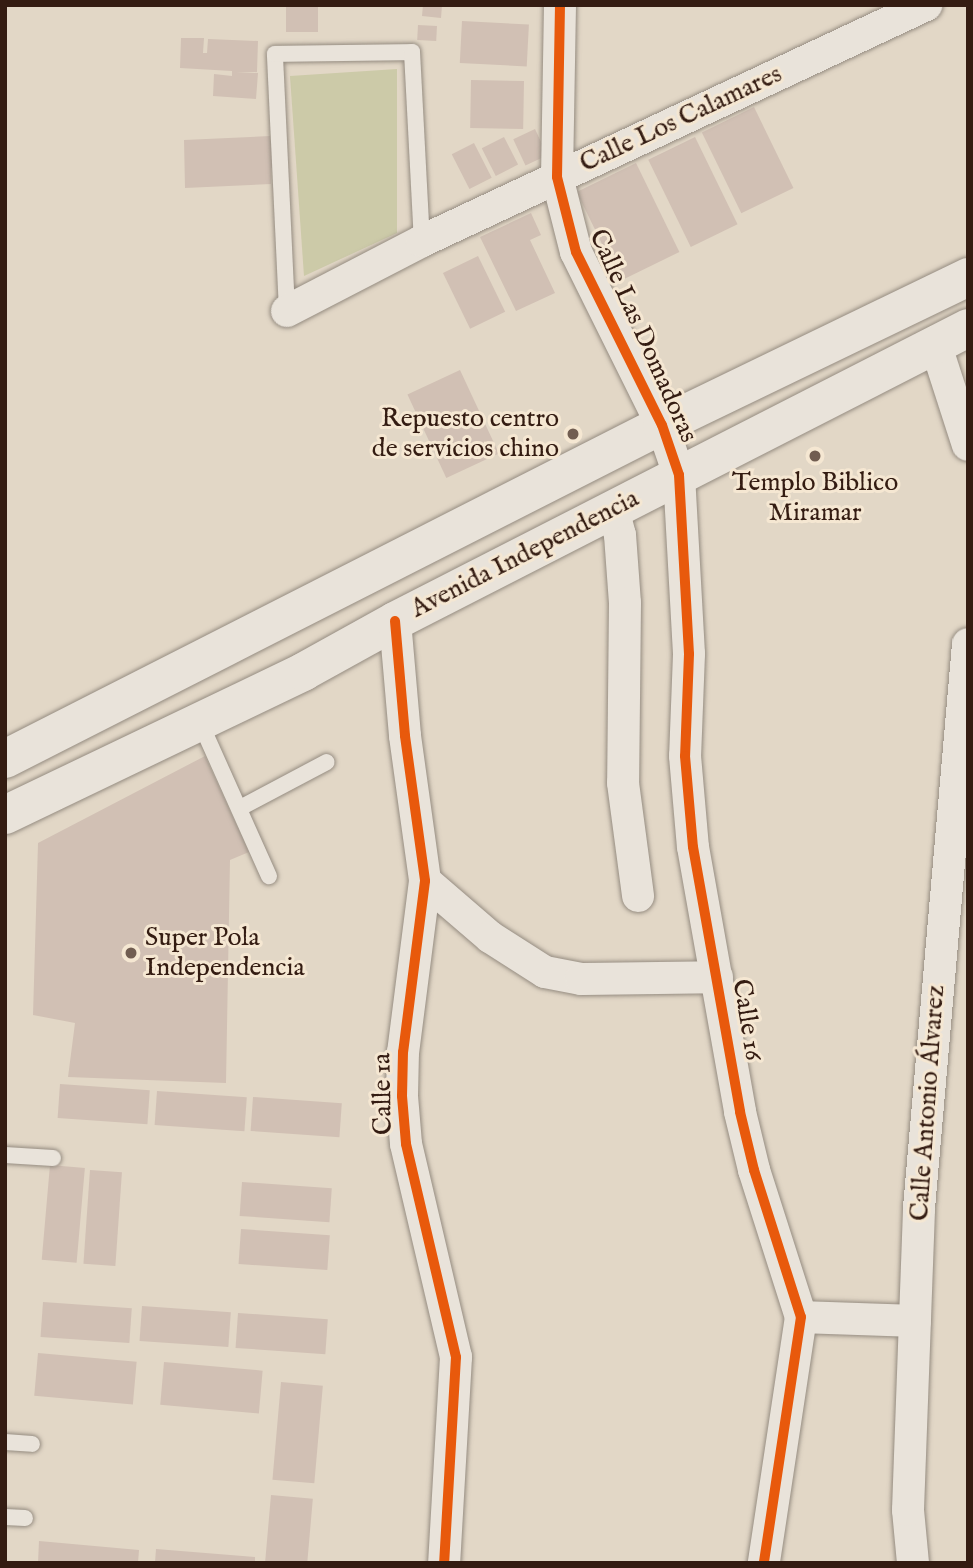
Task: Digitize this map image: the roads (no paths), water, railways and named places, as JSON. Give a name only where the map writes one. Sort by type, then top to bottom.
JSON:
[{"type":"main road","name":"Avenida Independencia","points":[[5,759],[197,664],[662,425],[968,277]]},
{"type":"main road","name":"Avenida Independencia","points":[[5,815],[303,672],[395,621],[951,336]]},
{"type":"main road","points":[[197,664],[210,717]]},
{"type":"street","name":"Calle Las Domadoras","points":[[560,5],[557,177],[576,251],[662,425],[679,475]]},
{"type":"street","name":"Calle Los Calamares","points":[[287,311],[422,241],[926,5]]},
{"type":"street","points":[[951,336],[968,445]]},
{"type":"street","name":"Calle 16","points":[[679,475],[689,654],[685,755],[687,802],[740,1112],[754,1170],[801,1317],[764,1563]]},
{"type":"street","points":[[613,509],[620,535],[625,603],[623,783],[638,896]]},
{"type":"street","name":"Calle 1a","points":[[395,621],[404,736],[425,881],[403,1052],[402,1096],[406,1144],[456,1357],[444,1563]]},
{"type":"street","name":"Calle Antonio Álvarez","points":[[913,1563],[908,1510],[920,1195],[968,644]]},
{"type":"street","points":[[425,881],[490,937],[545,972],[581,979],[717,977]]},
{"type":"street","points":[[801,1317],[915,1321]]},
{"type":"lane","points":[[287,311],[275,54],[412,52],[422,241]]},
{"type":"lane","points":[[210,717],[240,808],[269,876]]},
{"type":"lane","points":[[240,808],[327,762]]},
{"type":"lane","points":[[5,1155],[53,1158]]},
{"type":"lane","points":[[5,1442],[32,1444]]},
{"type":"lane","points":[[5,1517],[25,1518]]},
{"type":"place","name":"Repuesto centro de servicios chino","points":[[573,434]]},
{"type":"place","name":"Templo Biblico Miramar","points":[[815,456]]},
{"type":"place","name":"Super Pola Independencia","points":[[131,953]]}]
